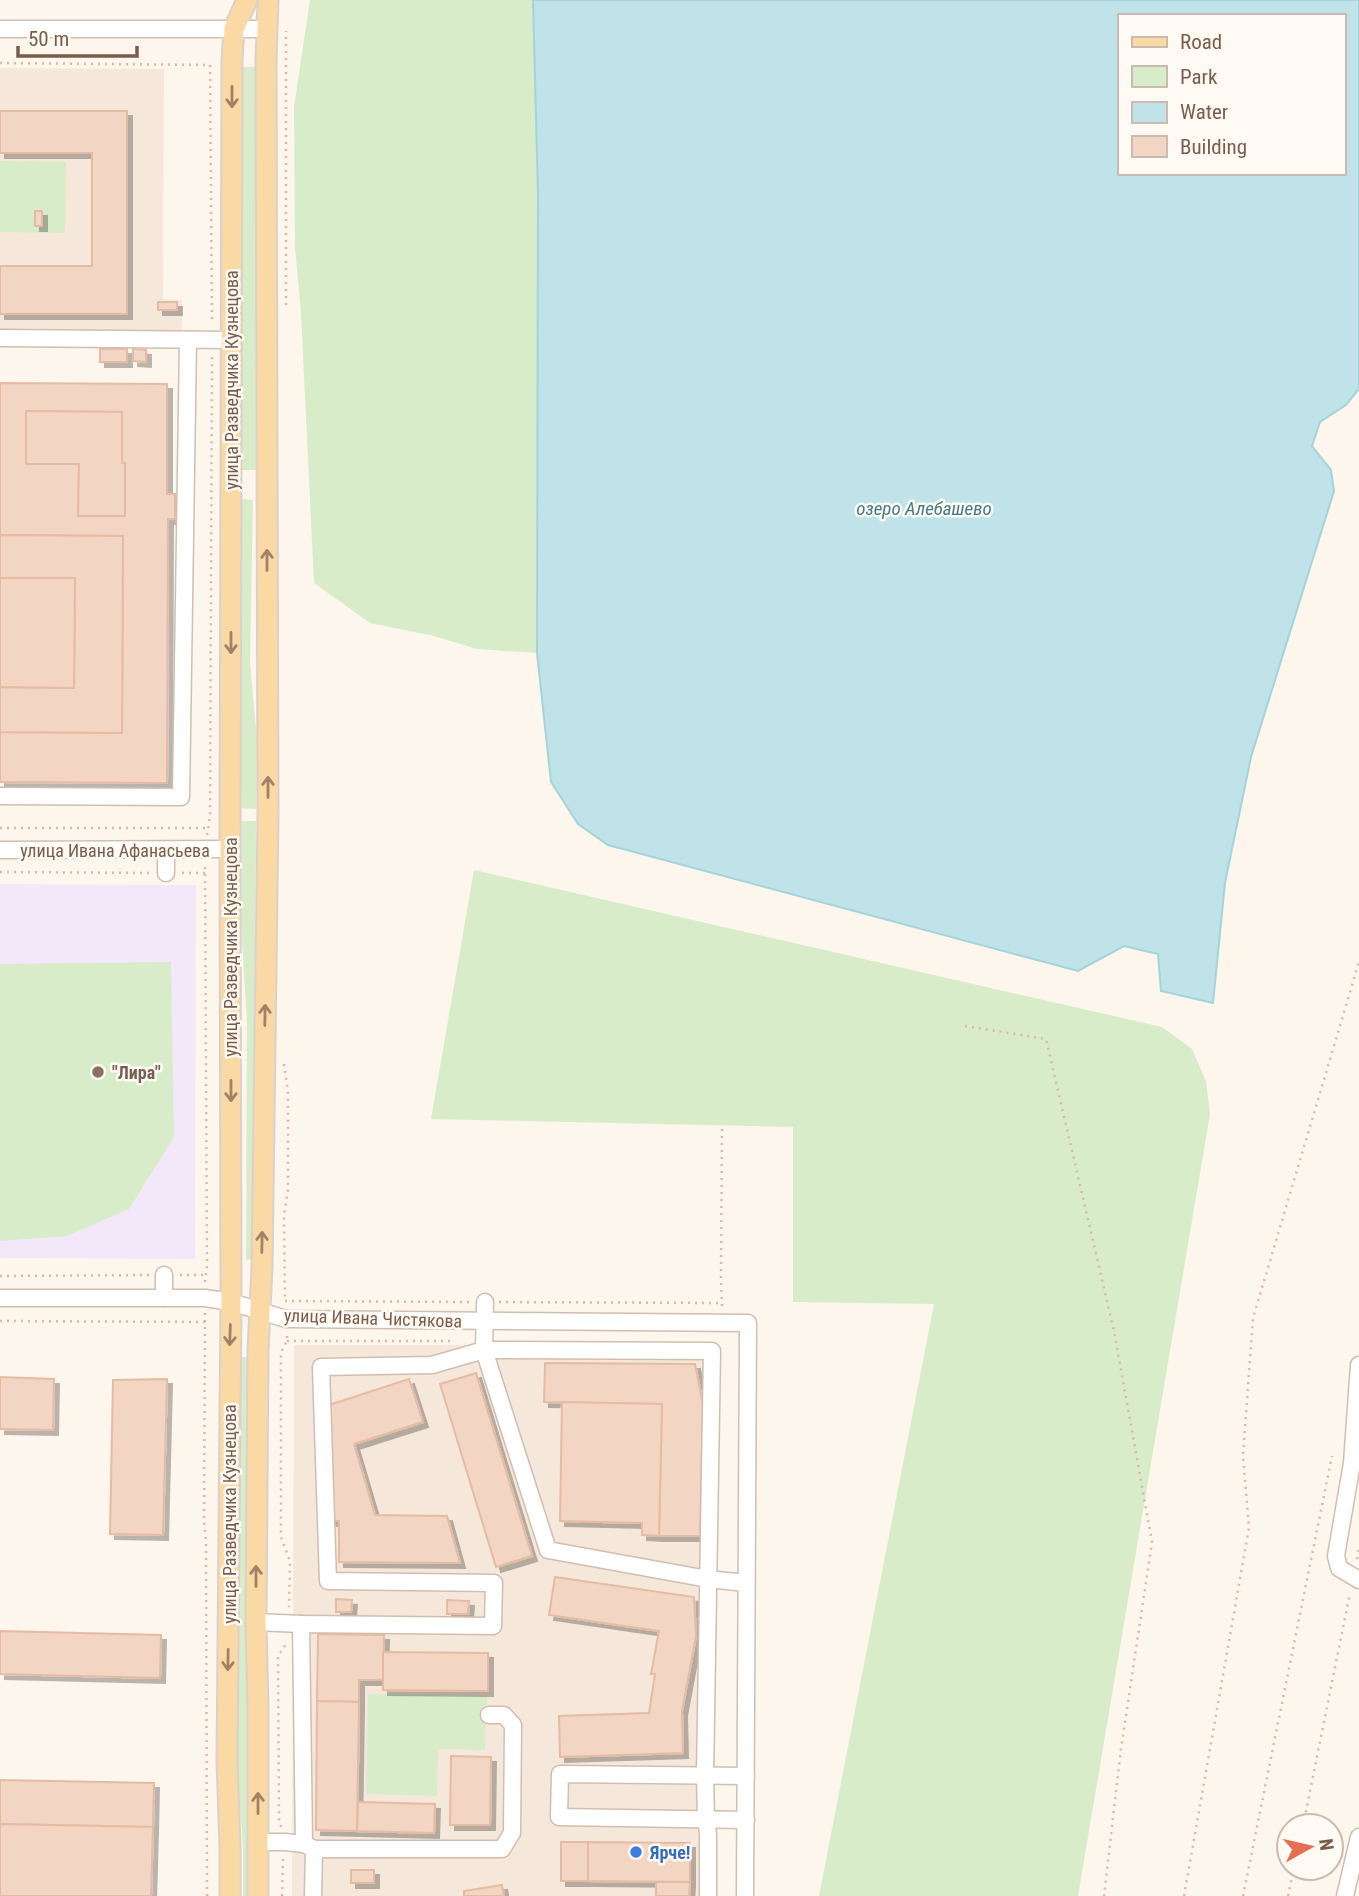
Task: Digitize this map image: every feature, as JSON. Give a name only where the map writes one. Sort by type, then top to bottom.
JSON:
[{"type":"main road","name":"улица Разведчика Кузнецова","points":[[230,1896],[227,1761],[231,1302],[232,60],[234,29],[247,0]]},
{"type":"main road","name":"улица Разведчика Кузнецова","points":[[258,1896],[256,1622],[268,816],[268,0]]},
{"type":"main road","points":[[231,508],[240,488],[248,485],[256,488],[262,495],[266,507]]},
{"type":"street","points":[[0,29],[266,29]]},
{"type":"street","points":[[0,338],[232,340]]},
{"type":"street","points":[[0,796],[181,797],[187,340]]},
{"type":"street","name":"улица Ивана Афанасьева","points":[[0,850],[230,849]]},
{"type":"street","points":[[166,850],[166,873]]},
{"type":"street","points":[[164,1275],[164,1298]]},
{"type":"street","name":"улица Ивана Чистякова","points":[[0,1298],[205,1298],[231,1302],[286,1319],[748,1323],[746,1583]]},
{"type":"street","points":[[485,1302],[484,1350],[548,1550],[708,1579],[746,1583],[745,1896]]},
{"type":"street","points":[[256,1622],[493,1626],[494,1583],[328,1581],[321,1367],[432,1365],[484,1350],[712,1352],[705,1775],[708,1896]]},
{"type":"street","points":[[1356,1578],[1339,1568],[1336,1556],[1355,1463],[1359,1365]]},
{"type":"street","points":[[301,1624],[313,1896]]},
{"type":"street","points":[[258,1842],[285,1842],[309,1847],[502,1849],[512,1833],[513,1725],[504,1715],[489,1715]]},
{"type":"street","points":[[746,1776],[560,1774],[559,1817],[746,1819]]},
{"type":"street","points":[[1345,1896],[1359,1837]]},
{"type":"path","points":[[0,63],[210,65],[210,816],[205,849],[207,1266],[204,1520],[207,1896]]},
{"type":"path","points":[[0,828],[208,828]]},
{"type":"path","points":[[0,873],[205,873]]},
{"type":"path","points":[[1184,1896],[1249,1528],[1243,1456],[1253,1318],[1359,962]]},
{"type":"path","points":[[965,1026],[1046,1039],[1114,1331],[1152,1542],[1121,1749],[1104,1896]]},
{"type":"path","points":[[0,1276],[205,1275]]},
{"type":"path","points":[[285,1301],[722,1303]]},
{"type":"path","points":[[0,1321],[205,1322]]},
{"type":"path","points":[[1243,1896],[1332,1456]]},
{"type":"path","points":[[1306,1812],[1356,1578],[1359,1548]]},
{"type":"shaded area","points":[[0,68],[164,69],[163,299],[182,300],[182,335],[0,333]]},
{"type":"shaded area","name":"\"Лира\"","points":[[0,884],[196,885],[195,1259],[0,1258]]},
{"type":"shaded area","points":[[294,1345],[719,1345],[714,1896],[292,1896]]},
{"type":"green space","points":[[310,0],[533,0],[538,194],[537,653],[477,649],[434,636],[370,623],[314,583],[301,313],[295,248],[294,107]]},
{"type":"green space","points":[[241,67],[255,67],[256,470],[242,470]]},
{"type":"green space","points":[[0,161],[66,162],[65,233],[0,232]]},
{"type":"green space","points":[[242,499],[253,500],[250,662],[257,740],[256,809],[240,808]]},
{"type":"green space","points":[[241,821],[256,821],[253,1259],[246,1260],[247,1022],[240,907]]},
{"type":"green space","points":[[474,870],[1162,1027],[1192,1049],[1206,1081],[1210,1114],[1078,1896],[819,1896],[934,1304],[793,1302],[793,1127],[431,1119]]},
{"type":"green space","points":[[171,962],[174,1137],[129,1209],[67,1236],[0,1241],[0,964]]},
{"type":"green space","points":[[238,1357],[248,1357],[245,1594],[251,1694],[251,1896],[243,1896],[243,1846],[235,1741]]},
{"type":"green space","points":[[368,1694],[487,1696],[485,1750],[438,1749],[437,1796],[366,1794]]},
{"type":"water","name":"озеро Алебашево","points":[[533,0],[1359,0],[1359,389],[1346,405],[1320,422],[1312,446],[1331,470],[1334,491],[1251,757],[1225,883],[1213,1003],[1161,991],[1158,954],[1124,946],[1078,971],[608,845],[578,824],[551,782],[537,653],[538,194]]},
{"type":"building","points":[[0,111],[127,111],[127,314],[0,314],[0,266],[92,266],[92,153],[0,153]]},
{"type":"building","points":[[35,211],[42,211],[42,226],[35,226]]},
{"type":"building","points":[[158,302],[177,302],[177,310],[158,310]]},
{"type":"building","points":[[100,349],[127,349],[127,362],[100,362]]},
{"type":"building","points":[[133,349],[146,350],[146,362],[133,361]]},
{"type":"building","points":[[0,383],[167,384],[167,494],[175,494],[175,519],[168,519],[167,783],[0,782],[0,732],[122,733],[123,536],[0,535]],"holes":[[[26,411],[122,412],[125,516],[78,516],[79,464],[26,464]]]},
{"type":"building","points":[[26,411],[122,412],[125,516],[78,516],[79,464],[26,464]]},
{"type":"building","points":[[0,535],[123,536],[122,733],[0,732],[0,687],[74,688],[75,578],[0,578]]},
{"type":"building","points":[[0,578],[75,578],[74,688],[0,687]]},
{"type":"building","points":[[545,1363],[695,1364],[703,1404],[700,1536],[659,1536],[662,1404],[544,1402]]},
{"type":"building","points":[[476,1373],[532,1556],[496,1567],[440,1384]]},
{"type":"building","points":[[0,1377],[54,1379],[53,1430],[0,1429]]},
{"type":"building","points":[[167,1379],[163,1535],[110,1534],[113,1380]]},
{"type":"building","points":[[409,1379],[423,1422],[354,1444],[375,1515],[447,1516],[460,1563],[339,1562],[339,1521],[329,1521],[329,1405]]},
{"type":"building","points":[[562,1402],[662,1404],[659,1536],[642,1535],[642,1523],[560,1521]]},
{"type":"building","points":[[555,1577],[694,1597],[696,1636],[682,1711],[683,1753],[560,1757],[559,1716],[649,1713],[655,1674],[651,1674],[659,1631],[549,1615]]},
{"type":"building","points":[[336,1599],[352,1600],[351,1612],[336,1612]]},
{"type":"building","points":[[447,1600],[469,1601],[468,1614],[447,1614]]},
{"type":"building","points":[[0,1631],[161,1635],[160,1678],[0,1674]]},
{"type":"building","points":[[318,1634],[384,1635],[383,1680],[359,1680],[359,1702],[317,1701]]},
{"type":"building","points":[[383,1652],[488,1653],[488,1691],[383,1690]]},
{"type":"building","points":[[317,1701],[359,1702],[357,1831],[316,1830]]},
{"type":"building","points":[[451,1756],[491,1757],[490,1825],[450,1825]]},
{"type":"building","points":[[0,1780],[154,1783],[153,1827],[0,1824]]},
{"type":"building","points":[[358,1802],[435,1804],[434,1833],[357,1831]]},
{"type":"building","points":[[0,1824],[153,1827],[151,1896],[0,1896]]},
{"type":"building","points":[[561,1842],[588,1842],[588,1881],[561,1881]]},
{"type":"building","points":[[588,1842],[690,1843],[690,1882],[588,1881]]},
{"type":"building","points":[[351,1870],[374,1870],[374,1883],[351,1883]]},
{"type":"building","points":[[656,1882],[690,1882],[689,1896],[656,1896]]},
{"type":"building","points":[[502,1885],[504,1896],[464,1896],[464,1891]]},
{"type":"place","name":"\"Лира\"","points":[[98,1072]]},
{"type":"place","name":"Ярче!","points":[[636,1852]]}]
